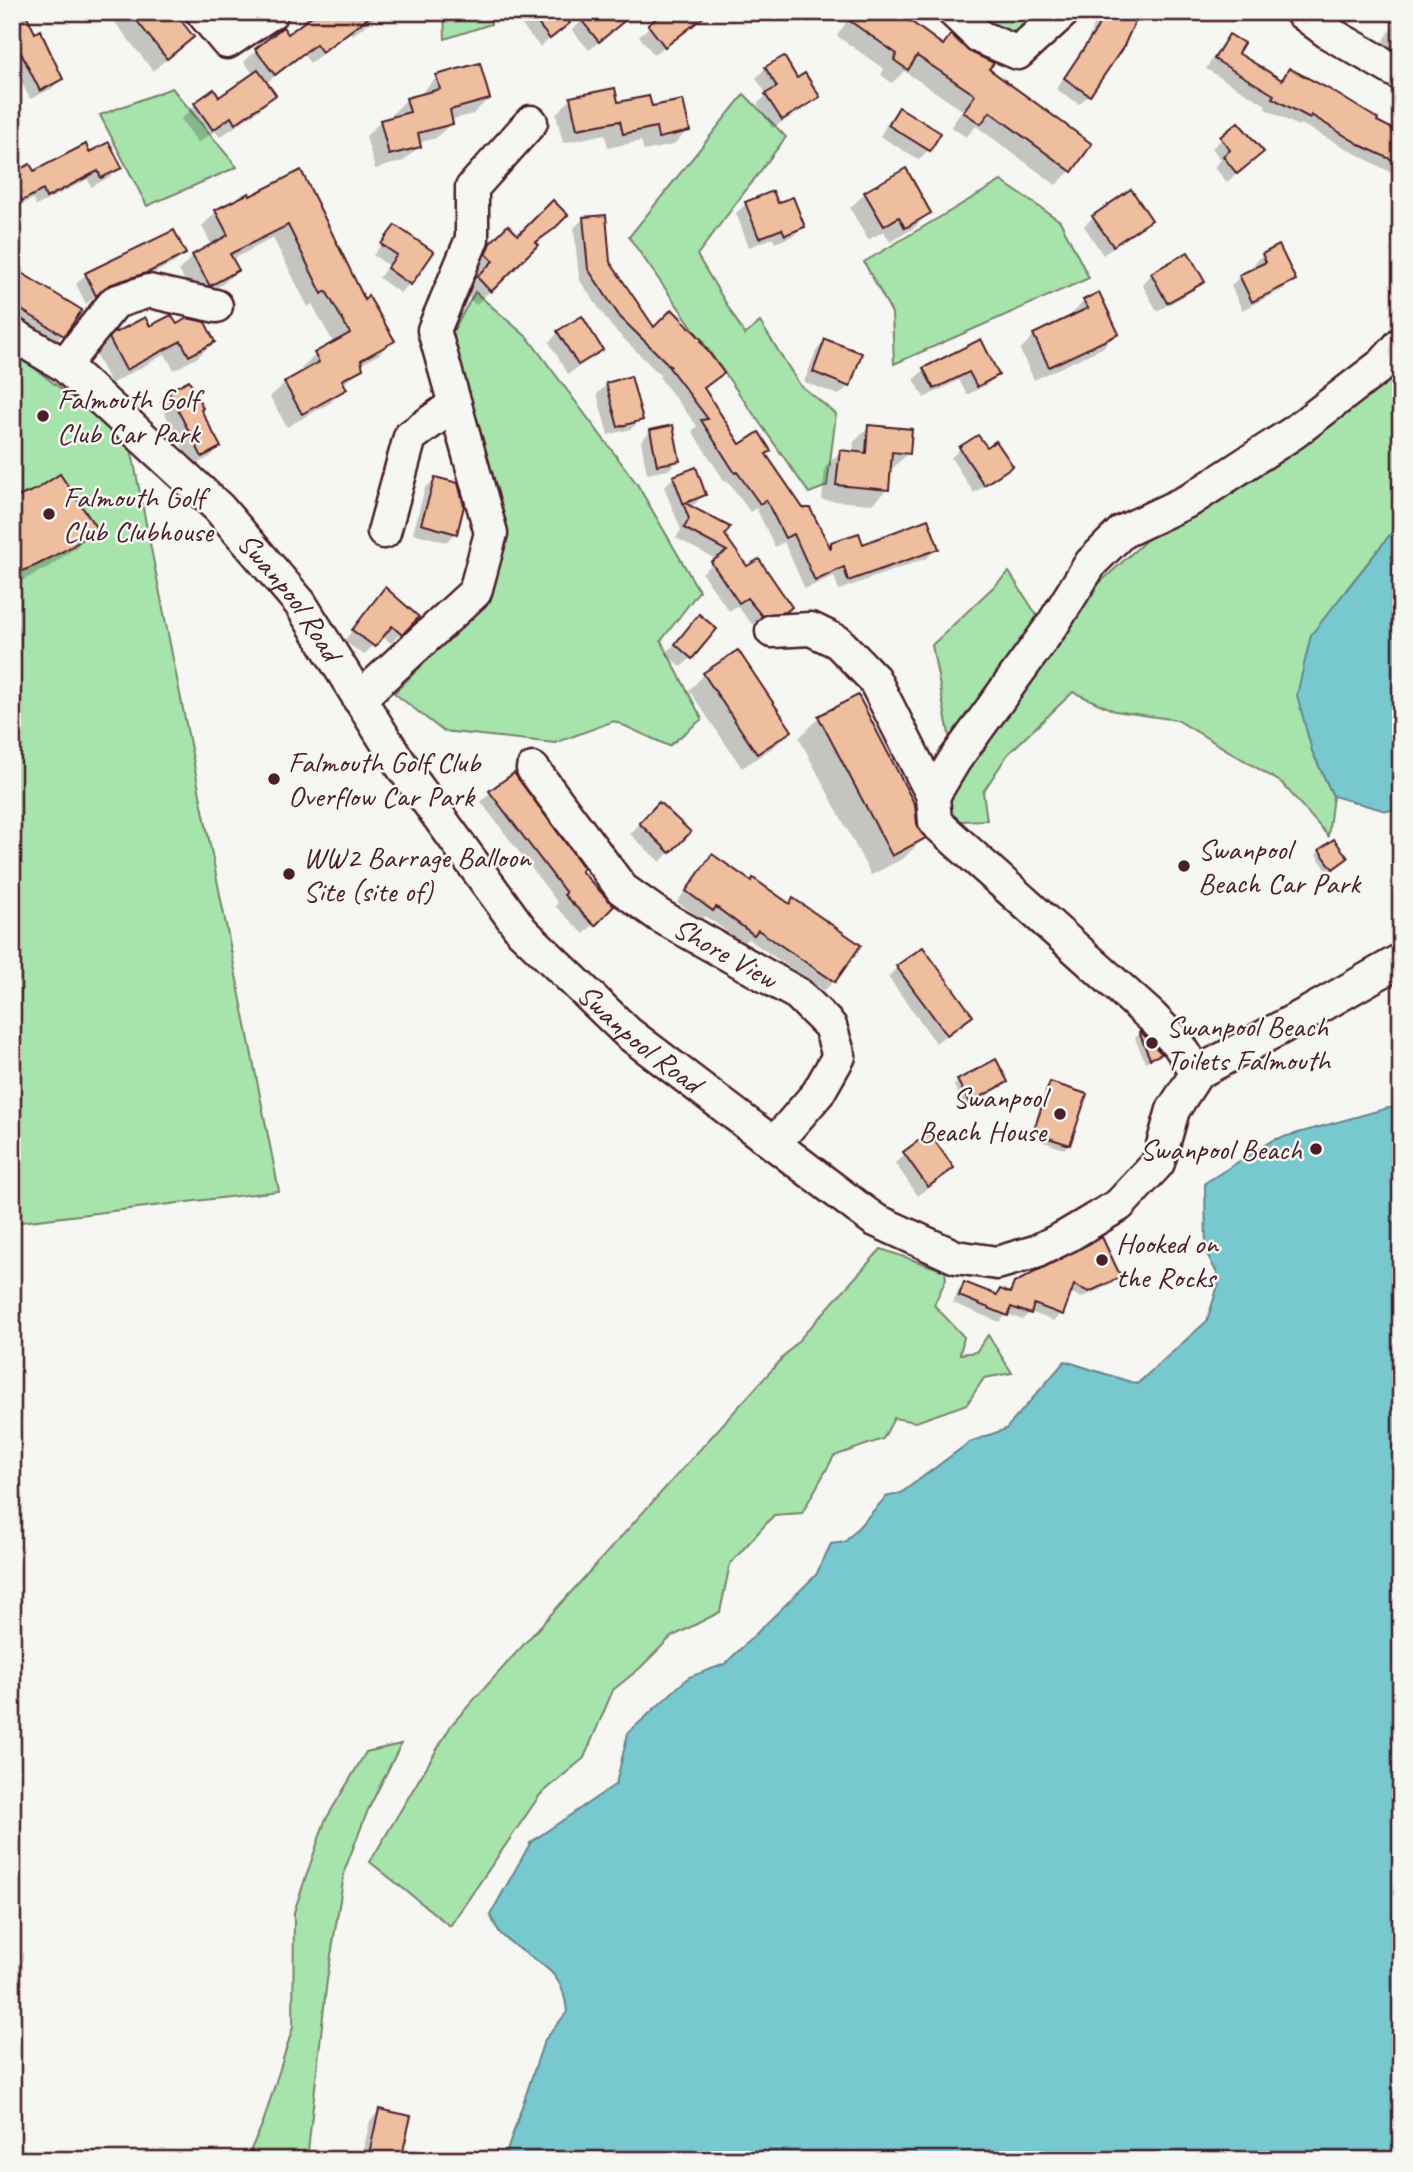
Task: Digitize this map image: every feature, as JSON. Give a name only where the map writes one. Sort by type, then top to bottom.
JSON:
[{"type":"street","points":[[202,12],[227,42],[272,12]]},
{"type":"street","points":[[954,12],[980,37],[1018,53],[1063,12]]},
{"type":"street","points":[[1301,12],[1329,33],[1401,74]]},
{"type":"street","points":[[359,699],[475,592],[491,533],[435,330],[472,239],[472,188],[531,122]]},
{"type":"street","points":[[64,365],[115,302],[149,291],[216,306]]},
{"type":"street","name":"Swanpool Road","points":[[12,334],[64,365],[219,508],[300,603],[399,762],[522,931],[628,1033],[875,1220],[956,1257],[997,1263],[1035,1252],[1119,1205],[1158,1163],[1173,1110],[1197,1073],[1401,960]]},
{"type":"street","points":[[933,796],[954,761],[1053,624],[1091,564],[1122,532],[1191,500],[1293,433],[1383,364],[1401,344]]},
{"type":"street","points":[[384,532],[410,438],[455,404]]},
{"type":"street","points":[[772,631],[811,629],[838,642],[874,679],[933,796],[935,822],[1152,1017],[1179,1045],[1197,1073]]},
{"type":"street","name":"Shore View","points":[[533,769],[622,889],[660,916],[798,994],[830,1026],[839,1056],[818,1093],[774,1144]]},
{"type":"green space","points":[[444,12],[491,12],[491,24],[445,39]]},
{"type":"green space","points":[[971,12],[1043,12],[1005,37]]},
{"type":"green space","points":[[172,88],[237,167],[147,206],[100,115]]},
{"type":"green space","points":[[744,94],[786,137],[697,255],[745,335],[760,322],[800,385],[836,414],[827,486],[809,493],[629,237]]},
{"type":"green space","points":[[1001,181],[1060,221],[1089,278],[894,364],[892,313],[864,262]]},
{"type":"green space","points":[[475,292],[528,338],[637,484],[699,591],[661,641],[702,719],[669,746],[614,721],[555,743],[443,731],[394,693],[471,617],[507,526],[452,333]]},
{"type":"green space","points":[[1401,344],[1401,521],[1346,590],[1312,751],[1333,796],[1328,836],[1282,783],[1177,720],[1115,711],[1073,692],[1008,754],[983,792],[987,820],[935,822],[954,761],[932,645],[1009,572],[1047,631],[1190,500]]},
{"type":"green space","points":[[12,353],[130,443],[279,1191],[12,1223]]},
{"type":"green space","points":[[881,1249],[945,1271],[946,1279],[934,1305],[964,1337],[960,1354],[976,1352],[988,1335],[1012,1373],[984,1378],[967,1404],[916,1422],[894,1418],[883,1439],[834,1456],[802,1513],[774,1515],[730,1564],[720,1612],[671,1637],[613,1690],[584,1758],[540,1795],[450,1926],[370,1862],[452,1724]]},
{"type":"green space","points":[[401,1744],[368,1810],[345,1869],[327,1980],[307,2160],[246,2160],[263,2123],[293,2027],[294,1912],[325,1821],[366,1752]]},
{"type":"water","points":[[1401,521],[1401,809],[1386,811],[1333,796],[1312,751],[1297,695],[1311,635]]},
{"type":"water","points":[[1388,1108],[1401,1108],[1401,2160],[504,2160],[544,2041],[567,2012],[559,1983],[552,1973],[501,1934],[490,1915],[531,1842],[616,1784],[628,1733],[689,1677],[725,1664],[816,1575],[831,1544],[845,1542],[886,1497],[901,1493],[970,1442],[1006,1429],[1065,1361],[1137,1384],[1207,1321],[1220,1279],[1206,1252],[1205,1183],[1273,1140]]},
{"type":"building","points":[[12,12],[25,12],[35,33],[40,30],[63,79],[40,91],[12,35]]},
{"type":"building","points":[[130,12],[174,12],[194,37],[167,59]]},
{"type":"building","points":[[317,12],[376,12],[322,52],[316,44],[275,75],[255,49],[283,27],[288,34]]},
{"type":"building","points":[[529,12],[562,12],[570,23],[550,39]]},
{"type":"building","points":[[575,12],[635,12],[599,42]]},
{"type":"building","points":[[664,12],[710,12],[665,47],[648,25]]},
{"type":"building","points":[[837,12],[898,12],[943,45],[951,34],[968,51],[994,63],[989,69],[1092,144],[1072,172],[990,112],[981,124],[963,112],[975,95],[917,56],[908,70],[894,60],[897,54]]},
{"type":"building","points":[[1104,12],[1139,12],[1124,46],[1090,96],[1064,78],[1096,30]]},
{"type":"building","points":[[1229,34],[1244,43],[1238,53],[1282,80],[1289,68],[1401,133],[1401,164],[1362,146],[1311,115],[1310,118],[1272,98],[1274,95],[1214,59]]},
{"type":"building","points":[[784,56],[797,78],[805,73],[820,97],[782,120],[765,94],[777,87],[765,67]]},
{"type":"building","points":[[480,63],[490,99],[450,110],[453,124],[418,133],[421,147],[389,155],[380,120],[410,112],[406,98],[440,89],[436,75]]},
{"type":"building","points":[[258,70],[276,95],[235,124],[231,117],[213,130],[194,103],[214,89],[219,97]]},
{"type":"building","points":[[615,88],[618,102],[649,96],[652,106],[683,100],[690,131],[658,138],[656,127],[623,134],[620,121],[577,129],[570,97]]},
{"type":"building","points":[[899,107],[941,133],[930,151],[888,125]]},
{"type":"building","points":[[1238,122],[1264,152],[1237,174],[1223,156],[1230,150],[1220,137]]},
{"type":"building","points":[[109,142],[122,168],[101,178],[98,171],[46,198],[43,190],[22,201],[12,181],[12,173],[30,164],[34,171],[86,144],[89,152]]},
{"type":"building","points":[[906,168],[931,213],[905,228],[899,217],[884,226],[864,192]]},
{"type":"building","points":[[301,170],[365,300],[368,295],[395,341],[361,360],[363,369],[342,380],[347,389],[302,414],[284,382],[319,362],[314,353],[350,333],[326,291],[322,294],[288,225],[230,254],[239,270],[210,286],[192,255],[228,235],[215,210]]},
{"type":"building","points":[[1131,189],[1152,220],[1113,246],[1092,216]]},
{"type":"building","points":[[773,191],[778,203],[793,197],[805,227],[785,235],[782,229],[759,238],[745,202]]},
{"type":"building","points":[[553,200],[568,215],[536,242],[538,245],[491,292],[477,277],[493,261],[486,254],[490,243],[508,225],[518,235]]},
{"type":"building","points":[[606,215],[610,262],[654,327],[672,309],[703,341],[701,342],[724,373],[704,388],[740,444],[759,432],[771,451],[766,454],[803,508],[810,508],[831,549],[831,542],[859,533],[863,544],[928,519],[939,549],[848,581],[844,567],[815,581],[794,534],[785,538],[766,500],[760,504],[737,472],[735,473],[701,420],[708,419],[670,366],[620,317],[588,269],[583,217]]},
{"type":"building","points":[[395,225],[434,252],[411,285],[387,268],[397,255],[381,244]]},
{"type":"building","points":[[174,230],[186,254],[149,272],[109,285],[96,296],[85,273]]},
{"type":"building","points":[[1279,245],[1296,280],[1252,302],[1239,275],[1266,262],[1262,254]]},
{"type":"building","points":[[1188,252],[1205,282],[1167,303],[1151,273]]},
{"type":"building","points":[[12,267],[82,310],[64,336],[12,304]]},
{"type":"building","points":[[1099,292],[1119,334],[1049,367],[1033,334],[1088,308],[1083,300]]},
{"type":"building","points":[[171,315],[177,324],[187,318],[205,322],[215,342],[189,356],[181,341],[126,370],[109,338],[115,331],[145,317],[150,326]]},
{"type":"building","points":[[582,316],[603,350],[578,365],[557,331]]},
{"type":"building","points":[[825,339],[862,353],[850,387],[813,372]]},
{"type":"building","points":[[981,339],[999,375],[977,387],[969,372],[934,389],[923,368]]},
{"type":"building","points":[[631,376],[643,420],[618,427],[606,383]]},
{"type":"building","points":[[189,380],[203,408],[201,410],[221,447],[202,457],[168,391]]},
{"type":"building","points":[[673,425],[680,461],[657,465],[650,430]]},
{"type":"building","points":[[868,425],[912,429],[910,454],[892,452],[889,490],[836,485],[840,450],[866,453]]},
{"type":"building","points":[[978,435],[987,447],[996,441],[1013,466],[984,485],[959,447]]},
{"type":"building","points":[[696,467],[706,495],[685,503],[730,527],[725,535],[747,566],[759,559],[792,607],[786,612],[762,616],[747,598],[739,603],[711,562],[727,551],[684,528],[689,519],[673,476]]},
{"type":"building","name":"Falmouth Golf Club Clubhouse","points":[[60,474],[97,529],[71,547],[12,575],[12,499],[37,489]]},
{"type":"building","points":[[435,477],[458,483],[464,506],[457,534],[421,524]]},
{"type":"building","points":[[385,587],[419,617],[402,635],[392,626],[375,647],[352,630]]},
{"type":"building","points":[[699,614],[717,629],[692,659],[675,644]]},
{"type":"building","points":[[738,650],[792,731],[757,754],[703,673]]},
{"type":"building","points":[[858,695],[915,805],[917,824],[926,838],[892,856],[818,716]]},
{"type":"building","points":[[514,773],[584,868],[581,871],[614,906],[595,926],[564,895],[566,893],[489,791]]},
{"type":"building","points":[[659,802],[691,832],[670,853],[639,823]]},
{"type":"building","points":[[1334,839],[1348,858],[1333,869],[1319,850]]},
{"type":"building","points":[[712,854],[790,904],[793,898],[861,945],[835,982],[758,930],[754,935],[716,907],[713,911],[686,891]]},
{"type":"building","points":[[923,947],[973,1016],[947,1035],[896,966]]},
{"type":"building","points":[[1140,1031],[1162,1054],[1150,1059]]},
{"type":"building","points":[[996,1059],[1008,1082],[970,1103],[957,1080]]},
{"type":"building","name":"Swanpool Beach House","points":[[1050,1082],[1087,1094],[1070,1145],[1033,1133]]},
{"type":"building","points":[[929,1133],[954,1168],[928,1187],[903,1152]]},
{"type":"building","points":[[1102,1237],[1121,1277],[1089,1292],[1074,1285],[1063,1315],[1034,1304],[1031,1314],[1011,1307],[1008,1316],[959,1296],[964,1282],[997,1295],[1000,1289],[1010,1293],[1014,1283]]},
{"type":"building","points":[[379,2109],[411,2116],[401,2160],[369,2154]]},
{"type":"place","name":"Falmouth Golf Club Car Park","points":[[43,416]]},
{"type":"place","name":"Falmouth Golf Club Clubhouse","points":[[49,514]]},
{"type":"place","name":"Falmouth Golf Club Overflow Car Park","points":[[274,779]]},
{"type":"place","name":"Swanpool Beach Car Park","points":[[1184,866]]},
{"type":"place","name":"WW2 Barrage Balloon Site (site of)","points":[[289,874]]},
{"type":"place","name":"Swanpool Beach Toilets Falmouth","points":[[1152,1043]]},
{"type":"place","name":"Swanpool Beach House","points":[[1060,1114]]},
{"type":"place","name":"Swanpool Beach","points":[[1316,1149]]},
{"type":"place","name":"Hooked on the Rocks","points":[[1102,1260]]}]
